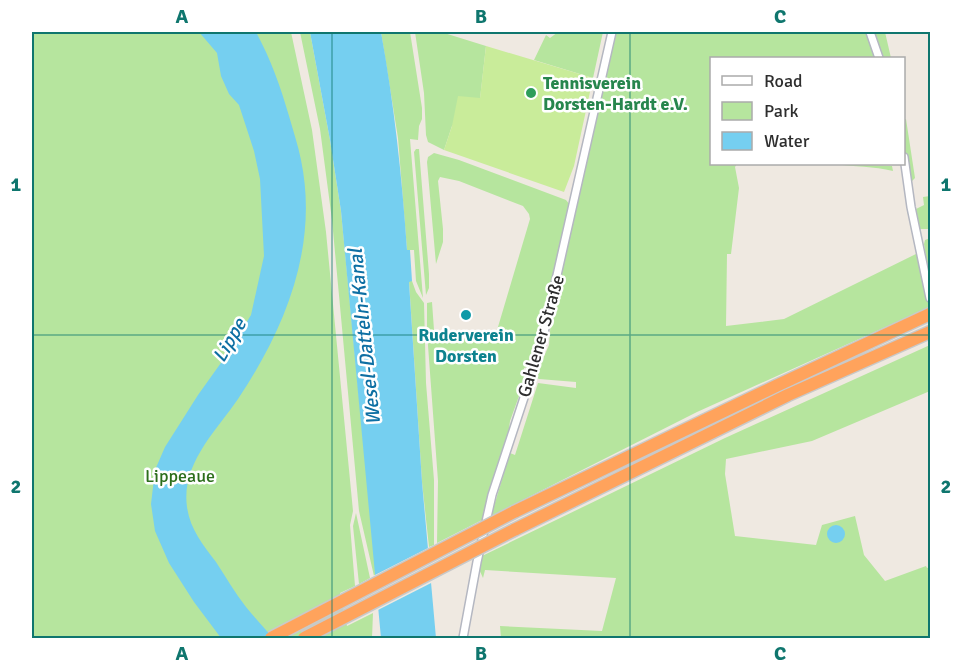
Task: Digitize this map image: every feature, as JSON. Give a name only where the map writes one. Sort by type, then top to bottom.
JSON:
[{"type":"highway","points":[[271,639],[514,512],[930,314]]},
{"type":"highway","points":[[304,639],[514,530],[788,395],[930,332]]},
{"type":"street","name":"Gahlener Straße","points":[[463,639],[492,495],[541,346],[612,32]]},
{"type":"street","points":[[870,32],[879,57]]},
{"type":"street","points":[[904,165],[930,298]]},
{"type":"green space","name":"Lippeaue","points":[[32,32],[291,32],[312,130],[326,232],[353,511],[350,525],[355,586],[340,595],[347,626],[373,613],[372,638],[32,638]]},
{"type":"green space","points":[[300,32],[310,32],[341,211],[376,573],[374,576],[359,511],[332,220],[320,129]]},
{"type":"green space","points":[[381,32],[410,32],[422,108],[418,140],[410,139],[423,298],[416,281],[414,250],[407,250],[398,138]]},
{"type":"green space","points":[[415,32],[441,32],[486,46],[480,99],[452,126],[444,150],[428,142],[426,135],[424,93]]},
{"type":"green space","points":[[558,32],[603,32],[593,78],[534,60],[546,35],[550,38]]},
{"type":"green space","points":[[614,32],[867,32],[875,57],[710,57],[710,165],[736,165],[739,188],[731,254],[727,254],[726,326],[784,319],[918,253],[907,211],[909,212],[930,307],[697,412],[491,516],[510,453],[515,455],[538,383],[576,388],[576,382],[535,377],[549,345],[551,319]]},
{"type":"green space","points":[[872,32],[885,32],[891,57],[881,57]]},
{"type":"green space","points":[[486,46],[593,78],[574,166],[564,192],[444,150],[458,96],[480,98]]},
{"type":"green space","points":[[905,120],[915,178],[912,181],[905,152]]},
{"type":"green space","points":[[419,149],[429,274],[429,288],[426,295],[414,152]]},
{"type":"green space","points":[[434,153],[566,200],[570,205],[531,366],[524,368],[527,374],[510,421],[508,436],[482,520],[437,543],[438,481],[427,303],[432,302],[434,330],[474,331],[474,335],[495,337],[530,219],[523,206],[459,181],[440,177],[438,181],[443,242],[436,264],[427,162],[428,157]]},
{"type":"green space","points":[[846,165],[892,166],[893,171]]},
{"type":"green space","points":[[930,196],[930,229],[920,229],[916,209],[924,205],[923,197]]},
{"type":"green space","points":[[930,238],[930,285],[924,244],[925,240]]},
{"type":"green space","points":[[409,281],[412,281],[424,303],[426,383],[434,480],[434,545],[429,547],[422,482]]},
{"type":"green space","points":[[930,345],[930,391],[812,441],[726,459],[725,474],[735,536],[816,545],[822,525],[855,516],[864,555],[885,581],[926,566],[930,567],[930,638],[501,638],[500,626],[602,631],[616,578],[485,570],[483,578],[479,569],[482,556],[725,438]]},
{"type":"green space","points":[[356,513],[370,578],[359,584],[353,526]]},
{"type":"water","points":[[199,32],[256,32],[271,63],[286,105],[300,154],[305,192],[305,224],[301,255],[294,286],[283,315],[255,372],[202,449],[189,476],[187,491],[187,507],[198,536],[242,602],[273,638],[221,638],[169,563],[155,531],[151,504],[155,470],[165,447],[251,315],[264,256],[260,179],[254,151],[239,105],[229,94],[221,76],[217,53]]},
{"type":"water","name":"Wesel-Datteln-Kanal","points":[[310,32],[381,32],[397,140],[407,250],[410,250],[412,281],[409,282],[422,482],[436,638],[381,638],[341,211]]},
{"type":"water","points":[[836,525],[842,528],[845,534],[842,540],[836,543],[830,540],[827,534],[830,528]]},
{"type":"pier","points":[[432,546],[435,581],[376,611],[373,576]]},
{"type":"place","name":"Tennisverein Dorsten-Hardt e.V.","points":[[531,93]]},
{"type":"place","name":"Ruderverein Dorsten","points":[[466,315]]},
{"type":"water label","name":"Lippe","points":[[229,340]]}]
